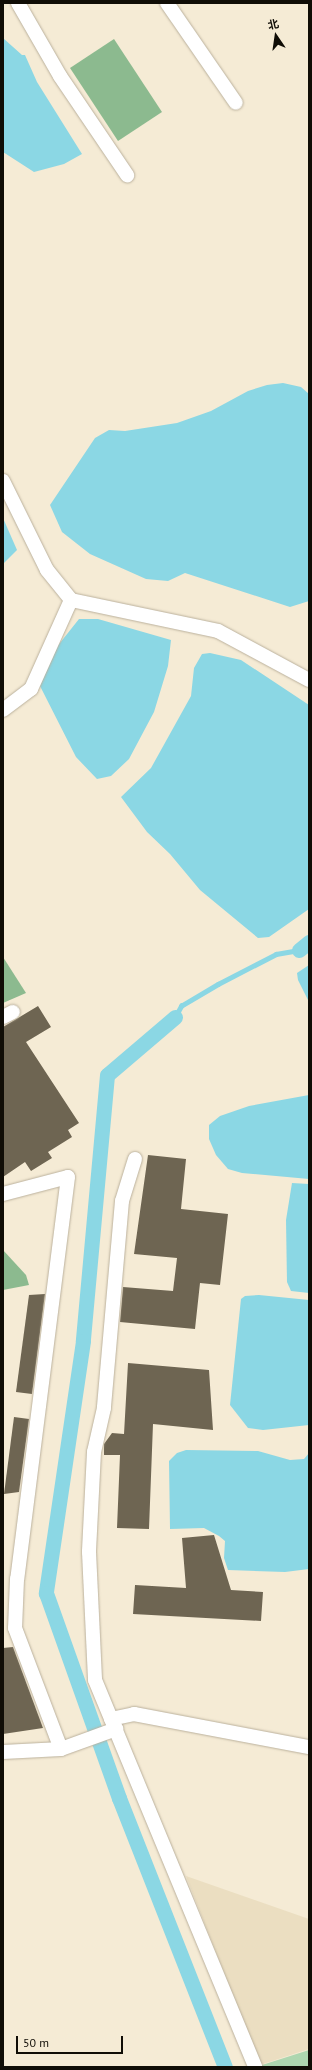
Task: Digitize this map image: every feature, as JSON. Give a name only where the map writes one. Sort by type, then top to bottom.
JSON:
[{"type":"street","points":[[18,3],[60,76],[127,175]]},
{"type":"street","points":[[167,3],[236,103]]},
{"type":"street","points":[[3,481],[47,570],[71,600],[218,631],[309,680]]},
{"type":"street","points":[[3,710],[31,689],[71,600]]},
{"type":"street","points":[[135,1159],[122,1201],[104,1408],[94,1452],[88,1552],[94,1639],[95,1680],[255,2067]]},
{"type":"street","points":[[3,1194],[68,1177],[17,1579],[15,1628],[61,1749]]},
{"type":"street","points":[[3,1752],[61,1749],[102,1734],[113,1724],[134,1714],[309,1748]]},
{"type":"shaded area","points":[[186,1876],[309,1919],[309,2049],[260,2065]]},
{"type":"green space","points":[[114,39],[162,112],[118,141],[70,68]]},
{"type":"green space","points":[[3,957],[26,993],[3,1003]]},
{"type":"green space","points":[[3,1250],[26,1275],[29,1285],[3,1290]]},
{"type":"green space","points":[[309,2050],[309,2067],[257,2067],[262,2065]]},
{"type":"water","points":[[3,38],[22,55],[25,55],[37,82],[82,154],[64,164],[34,172],[3,152]]},
{"type":"water","points":[[283,383],[301,387],[309,394],[309,601],[290,607],[185,573],[168,581],[146,579],[90,554],[62,532],[50,505],[95,438],[109,430],[125,431],[177,423],[211,411],[248,391],[267,385]]},
{"type":"water","points":[[3,518],[17,550],[3,564]]},
{"type":"water","points":[[79,619],[98,619],[171,640],[168,666],[154,712],[129,759],[111,776],[97,779],[76,757],[40,686],[47,668],[44,663]]},
{"type":"water","points":[[210,653],[241,660],[309,705],[309,909],[269,937],[258,938],[200,890],[170,854],[147,832],[121,797],[151,768],[191,696],[194,668],[202,654]]},
{"type":"water","points":[[309,965],[309,1002],[298,980],[297,973]]},
{"type":"water","points":[[309,1095],[309,1179],[242,1173],[228,1169],[216,1155],[209,1139],[209,1125],[220,1116],[249,1106]]},
{"type":"water","points":[[292,1183],[309,1184],[309,1293],[291,1291],[287,1282],[286,1220]]},
{"type":"water","points":[[259,1295],[309,1300],[309,1425],[263,1430],[248,1428],[230,1405],[241,1299],[245,1296]]},
{"type":"water","points":[[186,1450],[258,1451],[290,1460],[304,1459],[309,1453],[309,1569],[285,1572],[228,1570],[224,1558],[225,1541],[219,1536],[204,1528],[170,1529],[169,1461],[177,1453]]},
{"type":"building","points":[[38,1006],[51,1027],[26,1042],[79,1123],[68,1130],[72,1137],[48,1152],[52,1158],[31,1171],[25,1162],[3,1177],[3,1027]]},
{"type":"building","points":[[148,1155],[186,1159],[181,1209],[228,1214],[220,1285],[200,1283],[195,1329],[120,1322],[123,1287],[173,1291],[177,1258],[134,1254]]},
{"type":"building","points":[[45,1294],[32,1394],[16,1392],[29,1295]]},
{"type":"building","points":[[128,1363],[209,1370],[213,1430],[153,1424],[149,1529],[117,1528],[120,1455],[104,1455],[104,1444],[112,1433],[124,1434]]},
{"type":"building","points":[[14,1417],[29,1419],[19,1492],[4,1494]]},
{"type":"building","points":[[214,1535],[231,1590],[263,1592],[261,1621],[133,1614],[135,1585],[186,1588],[182,1538]]},
{"type":"building","points":[[13,1647],[43,1728],[3,1734],[3,1648]]},
{"type":"waterway","points":[[299,950],[309,942]]},
{"type":"waterway","points":[[175,1017],[181,1006],[218,984],[276,954],[299,950]]},
{"type":"waterway","points":[[175,1017],[107,1075],[83,1341],[46,1593],[119,1798],[225,2067]]}]
